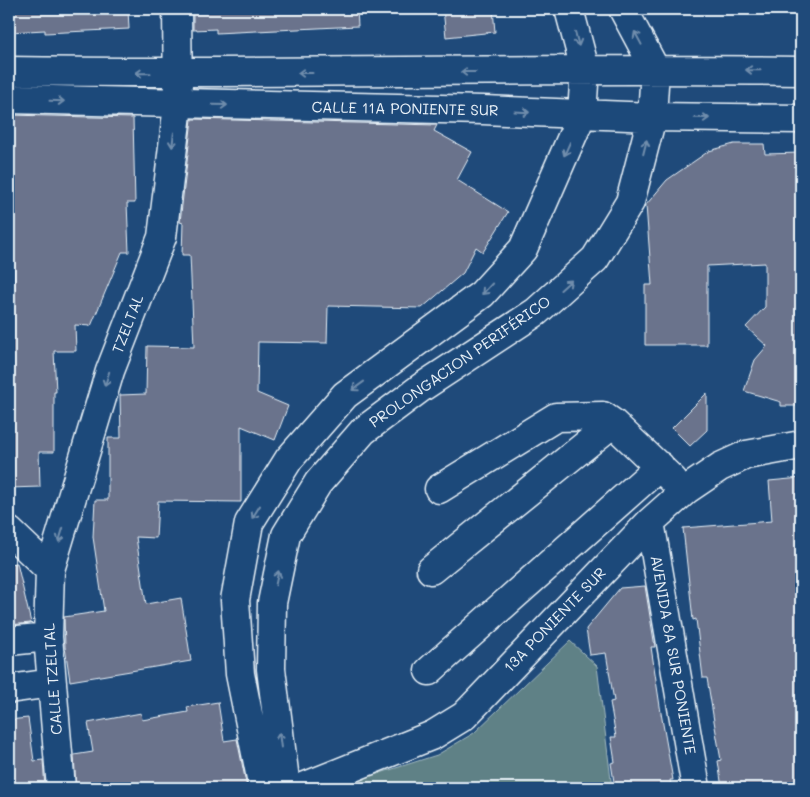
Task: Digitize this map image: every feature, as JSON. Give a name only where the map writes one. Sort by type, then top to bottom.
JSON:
[{"type":"main road","name":"TZELTAL","points":[[50,570],[110,371],[162,237],[178,105],[177,9]]},
{"type":"main road","points":[[263,788],[240,674],[235,600],[249,523],[289,459],[345,395],[482,294],[523,249],[582,114],[585,69],[569,9]]},
{"type":"main road","points":[[623,9],[655,69]]},
{"type":"main road","points":[[9,71],[178,74],[501,72],[585,69],[801,71]]},
{"type":"main road","name":"PROLONGACION PERIFÉRICO","points":[[286,788],[271,659],[272,603],[286,535],[318,483],[363,430],[422,386],[536,312],[595,259],[630,202],[652,117],[655,69]]},
{"type":"main road","name":"CALLE 11A PONIENTE SUR","points":[[9,99],[178,105],[474,110],[652,117],[801,119]]},
{"type":"main road","points":[[439,489],[556,417],[603,416],[686,490]]},
{"type":"main road","points":[[431,570],[613,423]]},
{"type":"main road","name":"13A PONIENTE SUR","points":[[301,788],[433,735],[464,716],[650,522],[686,490],[720,467],[746,455],[801,444]]},
{"type":"main road","points":[[429,671],[660,466]]},
{"type":"main road","name":"AVENIDA 8A SUR PONIENTE","points":[[650,522],[696,788]]},
{"type":"main road","points":[[9,531],[50,570]]},
{"type":"main road","name":"CALLE TZELTAL","points":[[50,570],[48,637],[61,788]]},
{"type":"main road","points":[[9,641],[48,637]]},
{"type":"main road","points":[[9,689],[52,683]]},
{"type":"green space","points":[[570,641],[597,666],[612,788],[333,788],[437,755],[474,733]]},
{"type":"building","points":[[9,9],[128,9],[129,29],[45,33],[45,30],[9,32]]},
{"type":"building","points":[[193,9],[357,9],[358,26],[216,33],[216,29],[193,30]]},
{"type":"building","points":[[443,9],[493,9],[495,32],[446,37]]},
{"type":"building","points":[[9,115],[133,118],[135,203],[127,203],[129,252],[122,252],[91,326],[75,325],[76,351],[54,351],[56,392],[54,392],[54,452],[39,452],[40,487],[9,488],[9,304],[15,304],[14,255],[9,255]]},
{"type":"building","points":[[192,119],[437,125],[434,131],[472,152],[457,180],[508,212],[483,252],[476,247],[463,273],[422,308],[328,306],[327,343],[258,342],[257,393],[288,406],[275,440],[241,426],[241,502],[158,501],[156,538],[136,537],[146,604],[181,598],[191,661],[70,681],[65,647],[64,617],[104,611],[93,537],[95,500],[108,500],[108,438],[121,438],[120,395],[146,394],[147,346],[194,347],[190,255],[182,255],[183,223],[180,222]]},
{"type":"building","points":[[734,144],[764,144],[765,154],[801,153],[801,406],[781,406],[781,402],[744,391],[755,360],[767,346],[746,327],[765,307],[765,263],[707,266],[707,345],[645,345],[645,285],[652,285],[646,205],[667,180],[709,151]]},
{"type":"building","points":[[707,393],[707,430],[690,446],[672,428]]},
{"type":"building","points":[[801,478],[801,788],[722,788],[718,761],[721,760],[707,678],[703,678],[696,619],[693,620],[683,528],[772,521],[769,481]]},
{"type":"building","points":[[17,563],[31,623],[9,625],[9,564]]},
{"type":"building","points":[[645,586],[655,647],[651,647],[673,780],[670,780],[672,788],[615,788],[611,763],[615,762],[611,737],[616,737],[610,702],[614,701],[606,653],[590,655],[586,629],[620,588]]},
{"type":"building","points":[[218,702],[224,741],[237,739],[247,788],[76,788],[74,755],[93,752],[88,723],[141,713],[142,720],[188,712],[187,707]]},
{"type":"building","points":[[28,718],[34,761],[43,760],[45,788],[9,788],[9,720]]}]
